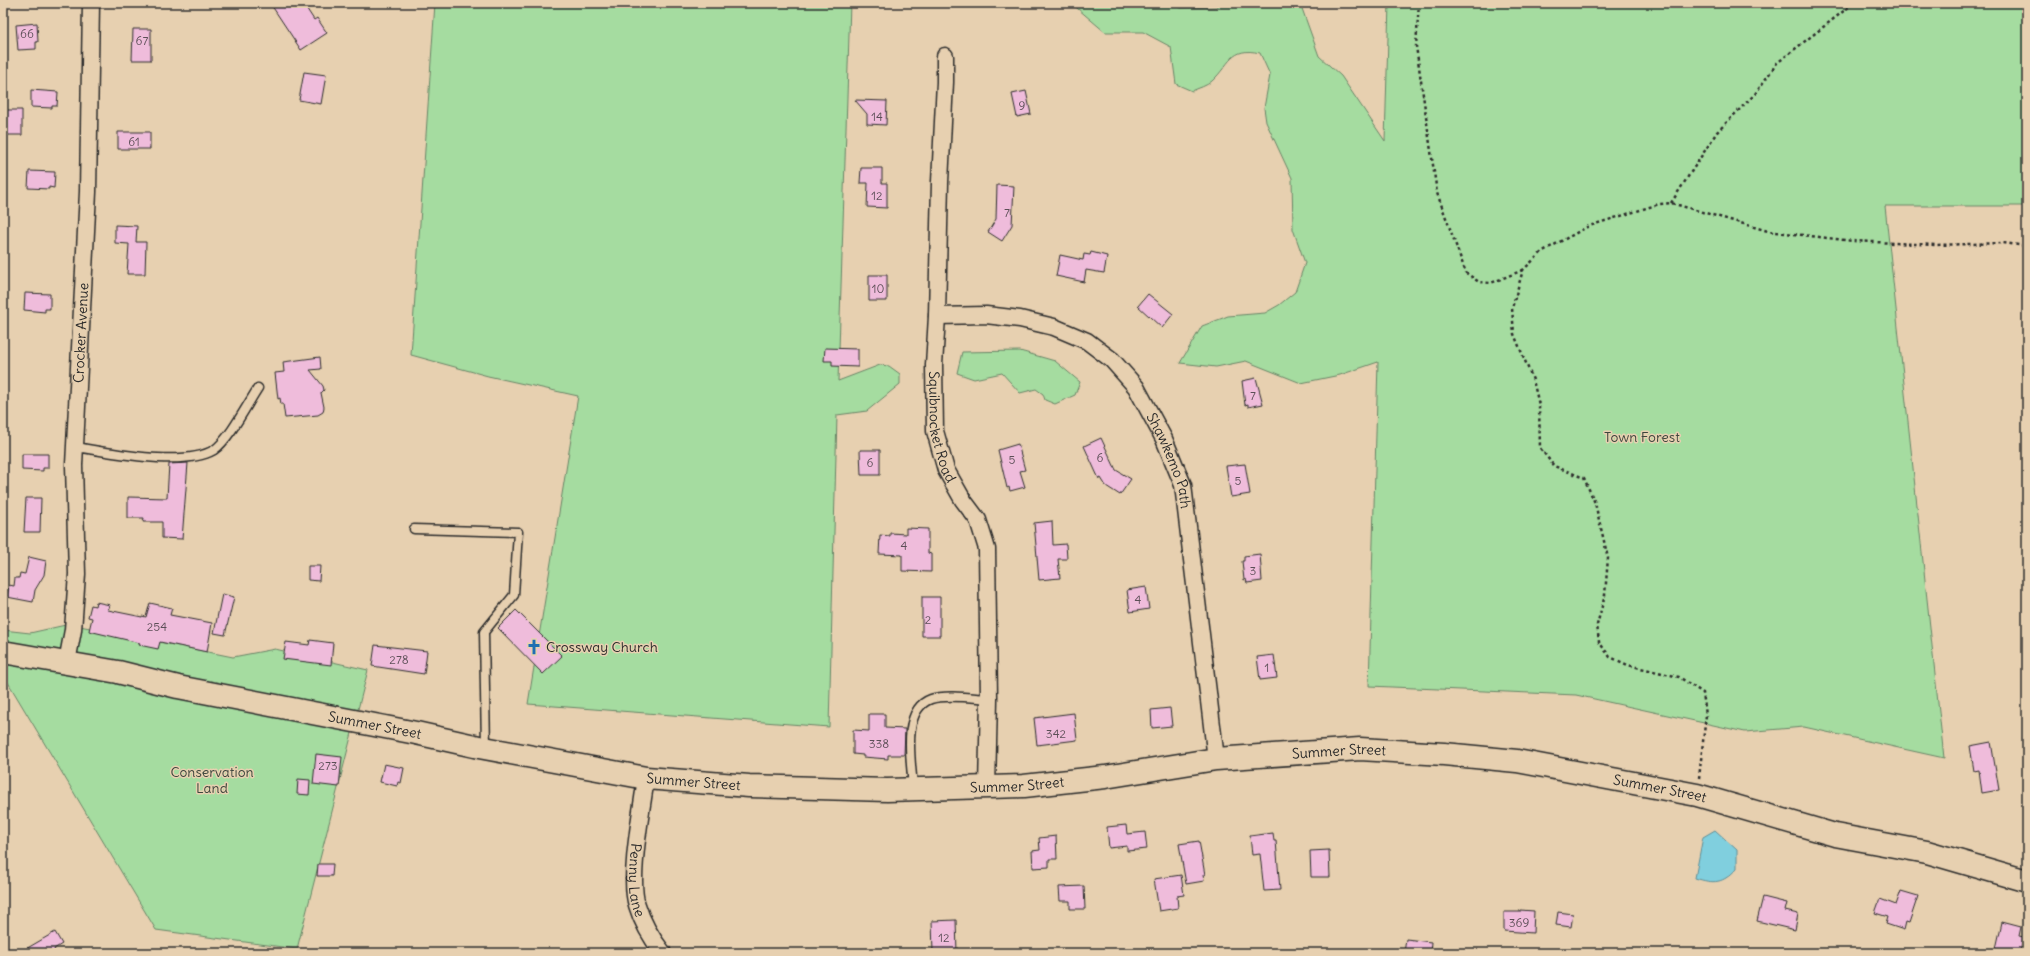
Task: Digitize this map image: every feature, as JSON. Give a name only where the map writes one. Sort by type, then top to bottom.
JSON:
[{"type":"main road","name":"Summer Street","points":[[3,652],[67,662],[118,672],[178,687],[416,733],[486,749],[646,778],[749,786],[914,790],[1024,786],[1105,777],[1216,758],[1360,749],[1444,754],[1517,761],[1697,795],[1835,835],[1927,852],[2027,881]]},
{"type":"street","name":"Crocker Avenue","points":[[67,662],[73,630],[77,574],[75,447],[88,192],[91,3]]},
{"type":"street","name":"Squibnocket Road","points":[[945,56],[937,316],[934,366],[935,431],[946,470],[963,500],[978,520],[987,549],[989,699],[987,788]]},
{"type":"street","name":"Shawkemo Path","points":[[937,316],[993,316],[1020,319],[1054,327],[1087,341],[1112,360],[1136,387],[1164,439],[1182,485],[1216,758]]},
{"type":"street","name":"Penny Lane","points":[[646,778],[634,881],[636,904],[646,926],[663,953]]},
{"type":"lane","points":[[75,447],[163,458],[193,457],[214,450],[230,432],[258,388]]},
{"type":"lane","points":[[414,529],[518,532],[514,595],[484,632],[486,749]]},
{"type":"lane","points":[[914,790],[911,726],[915,711],[931,699],[989,699]]},
{"type":"path","points":[[1419,3],[1416,46],[1437,193],[1466,273],[1479,282],[1491,283],[1523,270],[1543,251],[1590,226],[1659,204],[1671,203],[1768,231],[1853,241],[1936,245],[2003,244],[2027,246]]},
{"type":"path","points":[[1671,203],[1717,132],[1755,94],[1776,63],[1854,3]]},
{"type":"path","points":[[1523,270],[1512,308],[1514,334],[1533,380],[1539,405],[1540,448],[1554,466],[1584,478],[1595,503],[1608,558],[1605,595],[1597,625],[1599,642],[1610,657],[1628,665],[1679,677],[1703,693],[1706,715],[1697,795]]},
{"type":"green space","points":[[435,3],[850,3],[838,381],[880,365],[889,366],[900,374],[900,384],[867,411],[837,415],[829,727],[528,704],[578,396],[488,376],[411,355]]},
{"type":"green space","name":"Town Forest","points":[[1071,3],[1173,3],[1181,8],[1217,7],[1223,3],[1300,3],[1319,56],[1341,76],[1385,141],[1389,3],[2027,3],[2027,206],[1885,206],[1944,758],[1804,727],[1745,732],[1576,695],[1369,686],[1378,362],[1340,375],[1301,383],[1246,361],[1216,367],[1180,363],[1202,326],[1228,316],[1265,313],[1279,305],[1295,292],[1305,263],[1293,229],[1292,178],[1266,122],[1264,108],[1270,75],[1260,53],[1242,52],[1232,58],[1210,83],[1192,91],[1176,84],[1171,47],[1143,32],[1105,32]]},
{"type":"green space","points":[[1020,351],[1055,361],[1080,382],[1075,395],[1055,404],[1045,400],[1043,394],[1036,389],[1020,393],[1002,373],[974,379],[957,373],[962,352]]},
{"type":"green space","name":"Conservation Land","points":[[70,624],[233,657],[275,649],[368,670],[297,949],[156,930],[3,674],[3,630],[30,633]]},
{"type":"water","points":[[1715,830],[1737,850],[1737,868],[1723,880],[1713,882],[1695,878],[1703,837]]},
{"type":"building","points":[[270,3],[303,3],[314,20],[317,18],[327,33],[301,50]]},
{"type":"building","points":[[37,23],[38,42],[36,42],[36,49],[18,50],[16,25]]},
{"type":"building","points":[[133,29],[151,29],[151,60],[132,60]]},
{"type":"building","points":[[304,72],[326,75],[321,104],[299,100]]},
{"type":"building","points":[[31,90],[58,92],[57,106],[52,106],[52,108],[31,107]]},
{"type":"building","points":[[1026,91],[1031,114],[1017,117],[1012,94]]},
{"type":"building","points":[[855,100],[887,101],[886,125],[867,124],[867,114]]},
{"type":"building","points":[[3,110],[22,110],[22,135],[3,135]]},
{"type":"building","points":[[118,132],[150,132],[150,149],[118,149]]},
{"type":"building","points":[[861,168],[882,168],[882,183],[887,183],[887,208],[867,207],[868,183],[860,183]]},
{"type":"building","points":[[29,171],[55,172],[54,188],[28,188]]},
{"type":"building","points":[[997,185],[1014,186],[1012,225],[1002,241],[988,232],[996,219]]},
{"type":"building","points":[[115,225],[137,226],[136,242],[146,242],[145,274],[127,274],[129,244],[115,243]]},
{"type":"building","points":[[1091,252],[1107,256],[1104,273],[1086,270],[1084,282],[1056,276],[1060,255],[1083,260],[1084,254],[1090,255]]},
{"type":"building","points":[[869,275],[887,275],[887,301],[869,301]]},
{"type":"building","points":[[25,293],[50,294],[50,309],[45,309],[45,312],[24,310]]},
{"type":"building","points":[[1148,294],[1173,314],[1162,328],[1138,306]]},
{"type":"building","points":[[825,348],[858,349],[858,367],[832,366],[832,361],[824,361]]},
{"type":"building","points":[[320,357],[321,369],[310,370],[323,386],[324,390],[321,393],[324,407],[323,412],[318,415],[285,418],[283,404],[281,404],[280,398],[278,399],[275,373],[284,372],[283,362]]},
{"type":"building","points":[[1256,378],[1263,404],[1248,407],[1248,404],[1245,405],[1242,381]]},
{"type":"building","points":[[1101,438],[1116,470],[1131,479],[1120,495],[1106,486],[1101,478],[1099,479],[1084,446]]},
{"type":"building","points":[[1018,444],[1025,470],[1020,471],[1025,487],[1010,491],[1009,487],[1007,488],[998,450]]},
{"type":"building","points":[[860,450],[880,450],[880,475],[861,475]]},
{"type":"building","points":[[22,454],[48,454],[48,468],[43,468],[43,471],[22,470]]},
{"type":"building","points":[[188,463],[182,539],[162,538],[162,522],[143,522],[144,518],[128,518],[128,497],[167,498],[169,464]]},
{"type":"building","points":[[1245,464],[1250,494],[1231,497],[1226,466]]},
{"type":"building","points":[[26,498],[41,498],[40,532],[24,532]]},
{"type":"building","points":[[1052,521],[1053,545],[1066,544],[1067,559],[1058,559],[1060,578],[1039,580],[1034,523]]},
{"type":"building","points":[[906,528],[928,529],[928,553],[931,554],[931,572],[902,571],[902,555],[879,554],[880,535],[890,536],[890,533],[906,534]]},
{"type":"building","points":[[1260,554],[1262,581],[1247,583],[1246,579],[1244,580],[1242,561],[1244,561],[1244,556]]},
{"type":"building","points":[[29,557],[46,561],[44,575],[35,590],[33,602],[7,597],[9,585],[14,586],[15,578],[19,578],[20,573],[25,574]]},
{"type":"building","points":[[308,566],[320,566],[319,581],[308,580]]},
{"type":"building","points":[[1146,587],[1149,609],[1130,612],[1127,590]]},
{"type":"building","points":[[222,594],[234,597],[225,635],[214,633]]},
{"type":"building","points":[[922,597],[940,597],[940,636],[922,636]]},
{"type":"building","points":[[96,602],[110,605],[108,610],[142,617],[146,617],[150,603],[172,608],[170,615],[212,623],[207,652],[160,642],[158,649],[139,645],[140,643],[89,631],[92,618],[88,617],[91,605],[95,606]]},
{"type":"building","name":"Crossway Church","points":[[516,610],[562,656],[543,674],[498,628]]},
{"type":"building","points":[[310,640],[333,643],[331,665],[283,659],[286,642],[309,645]]},
{"type":"building","points":[[375,645],[427,651],[424,674],[372,666]]},
{"type":"building","points":[[1274,655],[1277,678],[1260,680],[1257,657]]},
{"type":"building","points":[[1170,708],[1172,726],[1152,728],[1151,710]]},
{"type":"building","points":[[1074,713],[1077,740],[1037,745],[1034,718]]},
{"type":"building","points":[[869,714],[885,714],[885,728],[905,729],[904,755],[888,755],[888,759],[863,757],[863,755],[853,754],[853,730],[869,731]]},
{"type":"building","points":[[1991,742],[1999,790],[1982,793],[1979,770],[1974,771],[1970,746]]},
{"type":"building","points":[[316,754],[342,757],[339,787],[313,784]]},
{"type":"building","points":[[384,764],[404,768],[401,783],[398,782],[397,786],[380,782]]},
{"type":"building","points":[[298,779],[310,780],[309,795],[297,794]]},
{"type":"building","points":[[1126,825],[1127,834],[1145,832],[1147,849],[1127,851],[1127,846],[1109,848],[1107,827]]},
{"type":"building","points":[[1273,833],[1274,841],[1276,841],[1280,890],[1264,891],[1260,854],[1252,855],[1250,836]]},
{"type":"building","points":[[1056,836],[1057,859],[1049,859],[1049,867],[1033,868],[1032,851],[1040,850],[1039,838]]},
{"type":"building","points":[[1199,841],[1205,875],[1203,875],[1204,881],[1186,884],[1179,844]]},
{"type":"building","points":[[1329,850],[1330,877],[1311,877],[1310,851]]},
{"type":"building","points":[[318,864],[333,864],[332,876],[317,876]]},
{"type":"building","points":[[1181,875],[1184,895],[1177,896],[1178,908],[1159,911],[1154,879]]},
{"type":"building","points":[[1084,886],[1085,909],[1070,909],[1070,901],[1060,901],[1059,887]]},
{"type":"building","points":[[1901,891],[1918,896],[1909,923],[1906,922],[1904,930],[1886,924],[1888,917],[1875,913],[1880,899],[1896,905]]},
{"type":"building","points":[[1763,897],[1787,903],[1785,911],[1798,914],[1795,930],[1757,921]]},
{"type":"building","points":[[1520,910],[1534,911],[1533,933],[1504,931],[1504,912],[1520,912]]},
{"type":"building","points":[[1558,912],[1573,914],[1571,927],[1556,925]]},
{"type":"building","points":[[956,920],[957,953],[933,953],[932,921]]},
{"type":"building","points":[[2002,922],[2021,927],[2019,936],[2024,937],[2020,953],[1995,953]]},
{"type":"building","points":[[55,932],[62,944],[54,949],[56,953],[19,953]]},
{"type":"building","points":[[1406,939],[1431,942],[1430,953],[1404,953]]},
{"type":"place","name":"Crossway Church","points":[[534,647]]}]
